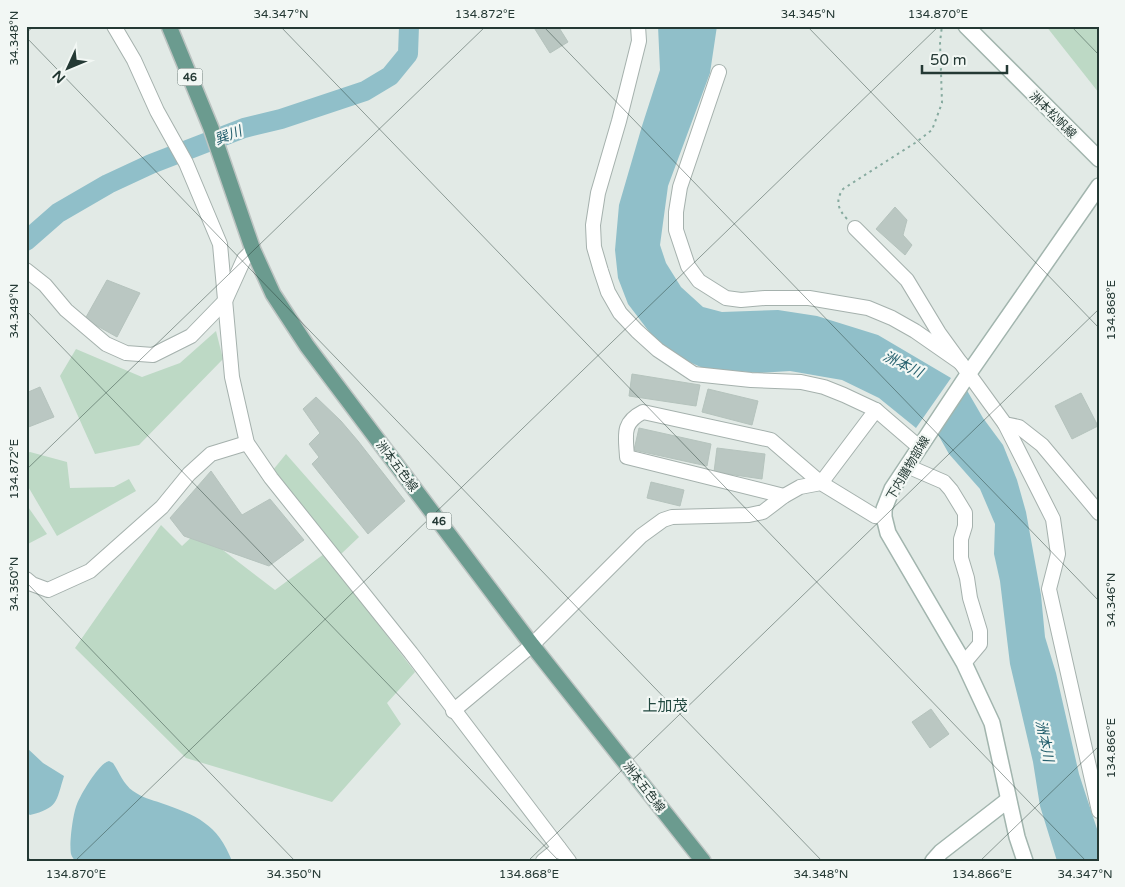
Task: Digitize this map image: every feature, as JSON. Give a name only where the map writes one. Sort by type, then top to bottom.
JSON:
[{"type":"main road","name":"洲本五色線","points":[[169,26],[211,128],[253,250],[273,294],[307,346],[532,645],[703,861]]},
{"type":"main road","name":"洲本松帆線","points":[[966,26],[1099,159]]},
{"type":"main road","name":"下内膳物部線","points":[[1025,861],[1008,800],[992,724],[964,663],[888,533],[884,516],[887,501],[964,373],[1099,186]]},
{"type":"main road","points":[[933,861],[941,852],[1008,800]]},
{"type":"street","points":[[114,26],[134,60],[157,111],[186,163],[220,244],[232,377],[247,443],[272,478],[411,653],[453,711],[569,861]]},
{"type":"street","points":[[638,26],[639,41],[619,121],[598,193],[593,225],[594,247],[600,271],[608,292],[620,313],[658,350],[694,374],[751,380],[801,382],[837,392],[876,410],[919,447]]},
{"type":"street","points":[[719,72],[680,187],[676,212],[676,230],[688,266],[699,280],[726,298],[740,300],[809,298],[868,308],[907,326],[964,373]]},
{"type":"street","points":[[855,228],[907,280],[964,373],[1005,424],[1053,519],[1058,554],[1049,589],[1099,811]]},
{"type":"street","points":[[26,270],[46,285],[66,310],[106,344],[126,352],[153,355],[191,336],[225,301],[244,259],[253,250]]},
{"type":"street","points":[[453,711],[532,645],[641,536],[663,520],[672,517],[749,516],[763,512],[784,496],[800,487],[821,483],[876,410]]},
{"type":"street","points":[[784,496],[627,457],[626,430],[632,418],[643,412],[771,440],[821,483],[876,516],[884,516]]},
{"type":"street","points":[[1005,424],[1019,427],[1042,445],[1099,513]]},
{"type":"street","points":[[26,579],[32,584],[48,590],[90,571],[162,507],[189,474],[212,454],[247,443]]},
{"type":"street","points":[[907,466],[932,475],[944,482],[965,513],[965,526],[961,539],[961,558],[980,631],[980,644],[964,663]]},
{"type":"street","points":[[543,861],[559,848]]},
{"type":"path","points":[[855,228],[839,210],[837,202],[843,189],[932,130],[942,102],[940,42],[942,26]]},
{"type":"green space","points":[[1046,26],[1099,26],[1099,93]]},
{"type":"green space","points":[[216,331],[223,359],[139,445],[95,454],[60,376],[76,349],[142,377],[180,363]]},
{"type":"green space","points":[[30,452],[67,462],[70,488],[114,487],[129,479],[136,491],[57,536],[26,483],[26,453]]},
{"type":"green space","points":[[286,454],[359,537],[341,554],[273,470]]},
{"type":"green space","points":[[26,504],[47,534],[26,545]]},
{"type":"green space","points":[[161,525],[182,546],[198,531],[275,590],[324,554],[415,672],[387,703],[401,724],[332,802],[186,758],[75,648]]},
{"type":"water","name":"洲本川","points":[[658,26],[717,26],[710,73],[668,186],[660,245],[666,263],[681,287],[703,307],[722,312],[778,310],[817,316],[878,335],[951,378],[916,428],[879,398],[842,380],[790,371],[759,373],[703,368],[680,358],[654,338],[628,304],[618,278],[615,250],[619,205],[660,70]]},
{"type":"water","name":"洲本川","points":[[965,387],[983,418],[1003,445],[1017,480],[1026,512],[1041,595],[1045,637],[1056,673],[1079,774],[1099,835],[1099,861],[1057,861],[1040,806],[1033,762],[1010,664],[1000,581],[994,554],[995,524],[980,489],[949,454],[936,431]]},
{"type":"water","points":[[26,747],[43,763],[64,776],[54,803],[46,810],[30,815],[26,812]]},
{"type":"water","points":[[109,761],[113,763],[127,785],[136,793],[185,812],[213,830],[220,838],[232,861],[75,861],[71,854],[71,843],[77,804],[82,793],[100,767]]},
{"type":"building","points":[[533,26],[558,26],[568,42],[550,53]]},
{"type":"building","points":[[895,207],[907,220],[903,235],[912,245],[905,255],[876,229]]},
{"type":"building","points":[[107,280],[140,293],[117,337],[85,319]]},
{"type":"building","points":[[632,374],[700,385],[696,406],[629,396]]},
{"type":"building","points":[[40,387],[54,417],[26,428],[26,393]]},
{"type":"building","points":[[708,389],[758,401],[752,425],[702,412]]},
{"type":"building","points":[[1081,393],[1098,426],[1072,439],[1055,406]]},
{"type":"building","points":[[316,397],[341,421],[405,501],[368,534],[312,464],[319,457],[309,444],[320,433],[303,409]]},
{"type":"building","points":[[639,428],[711,444],[707,466],[634,450]]},
{"type":"building","points":[[717,448],[765,454],[762,479],[714,472]]},
{"type":"building","points":[[211,471],[242,515],[270,499],[304,540],[269,566],[184,536],[170,518]]},
{"type":"building","points":[[651,482],[684,490],[680,506],[647,498]]},
{"type":"building","points":[[931,709],[949,734],[930,748],[912,722]]},
{"type":"waterway","name":"巽川","points":[[26,241],[58,213],[108,184],[151,164],[244,128],[281,119],[365,91],[390,76],[408,54],[409,26]]},
{"type":"district","name":"上加茂","points":[[665,706]]}]
